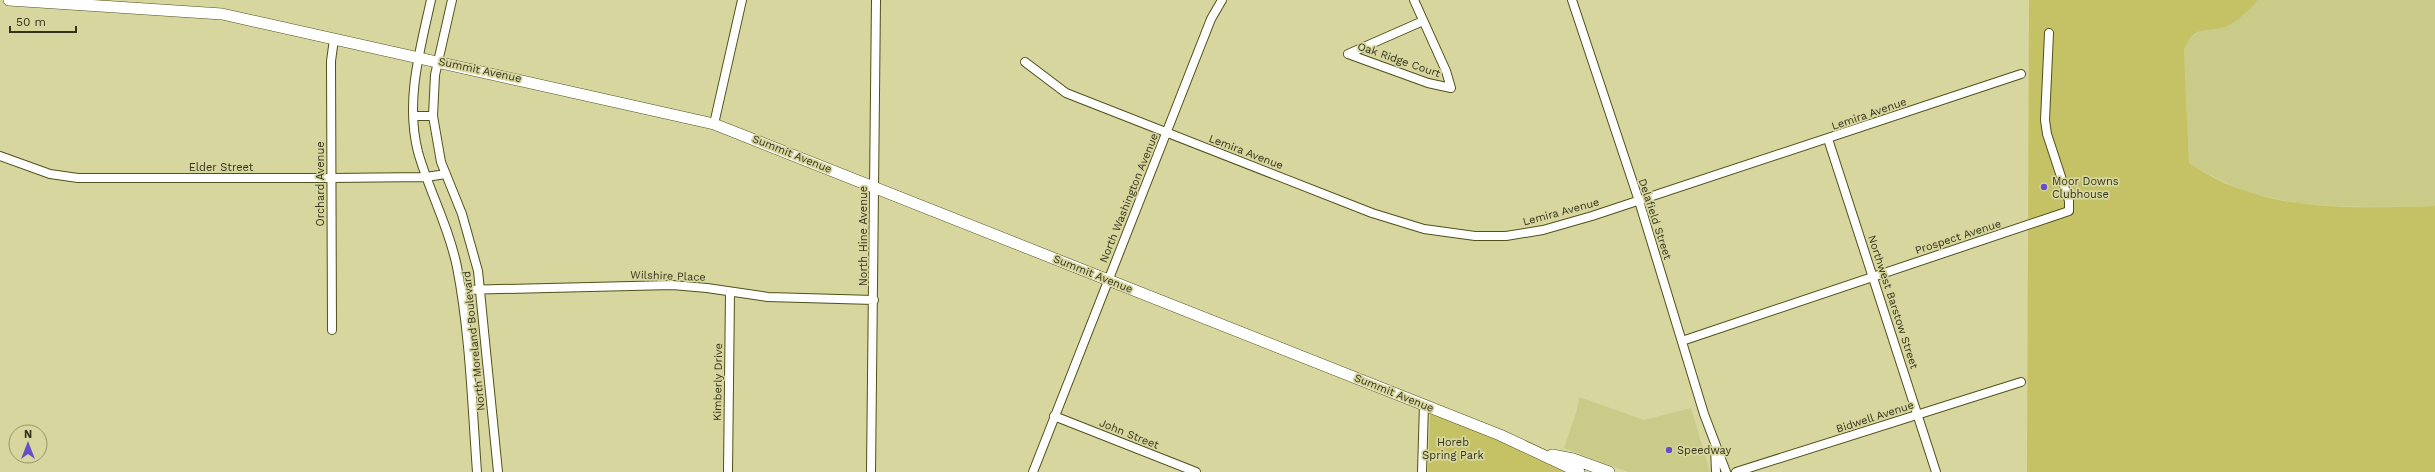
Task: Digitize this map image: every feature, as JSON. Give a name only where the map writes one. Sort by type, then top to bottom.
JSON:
[{"type":"main road","name":"Summit Avenue","points":[[9,0],[102,3],[222,14],[438,61],[714,124],[1424,404],[1500,435],[1579,472]]},
{"type":"main road","name":"Summit Avenue","points":[[1536,452],[1573,459],[1609,472]]},
{"type":"street","name":"North Moreland Boulevard","points":[[431,0],[418,57],[413,88],[414,116],[418,150],[426,177],[451,245],[461,290],[477,472]]},
{"type":"street","name":"North Moreland Boulevard","points":[[450,0],[433,90],[433,116],[437,145],[446,174],[468,232],[481,288],[498,472]]},
{"type":"street","points":[[714,124],[742,0]]},
{"type":"street","name":"North Hine Avenue","points":[[871,472],[876,0]]},
{"type":"street","name":"North Washington Avenue","points":[[1033,472],[1211,19],[1222,0]]},
{"type":"street","name":"Oak Ridge Court","points":[[1414,0],[1446,71],[1451,88],[1428,83],[1348,54],[1423,21]]},
{"type":"street","name":"Delafield Street","points":[[1572,0],[1726,472]]},
{"type":"street","name":"Prospect Avenue","points":[[1682,341],[2069,211],[2069,201],[2047,134],[2045,120],[2049,33]]},
{"type":"street","name":"Orchard Avenue","points":[[332,330],[331,61],[334,39]]},
{"type":"street","name":"Lemira Avenue","points":[[1025,62],[1066,93],[1398,222],[1450,234],[1506,236],[1528,233],[1592,216],[2021,74]]},
{"type":"street","points":[[414,116],[433,116]]},
{"type":"street","name":"Northwest Barstow Street","points":[[1828,139],[1936,472]]},
{"type":"street","name":"Elder Street","points":[[0,156],[50,174],[78,178],[426,177],[446,174]]},
{"type":"street","name":"Wilshire Place","points":[[461,290],[481,288],[672,286],[768,297],[874,300]]},
{"type":"street","name":"Kimberly Drive","points":[[728,472],[730,292]]},
{"type":"street","name":"Bidwell Avenue","points":[[1736,472],[2021,382]]},
{"type":"street","points":[[1422,472],[1424,404]]},
{"type":"street","name":"John Street","points":[[1054,416],[1196,472]]},
{"type":"street","name":"Delafield Street","points":[[1716,445],[1716,472]]},
{"type":"shaded area","points":[[2258,0],[2435,0],[2435,206],[2371,207],[2306,205],[2247,193],[2189,163],[2184,49],[2189,40],[2202,29],[2228,26]]},
{"type":"shaded area","points":[[1579,397],[1644,420],[1691,408],[1710,472],[1628,472],[1564,448],[1577,410]]},
{"type":"green space","points":[[2029,0],[2258,0],[2231,24],[2220,28],[2203,30],[2193,35],[2184,49],[2189,163],[2217,180],[2247,192],[2277,200],[2339,207],[2435,206],[2435,472],[2027,472]]},
{"type":"green space","name":"Horeb Spring Park","points":[[1430,414],[1497,439],[1567,472],[1428,472]]},
{"type":"place","name":"Moor Downs Clubhouse","points":[[2044,187]]},
{"type":"place","name":"Speedway","points":[[1669,450]]}]
